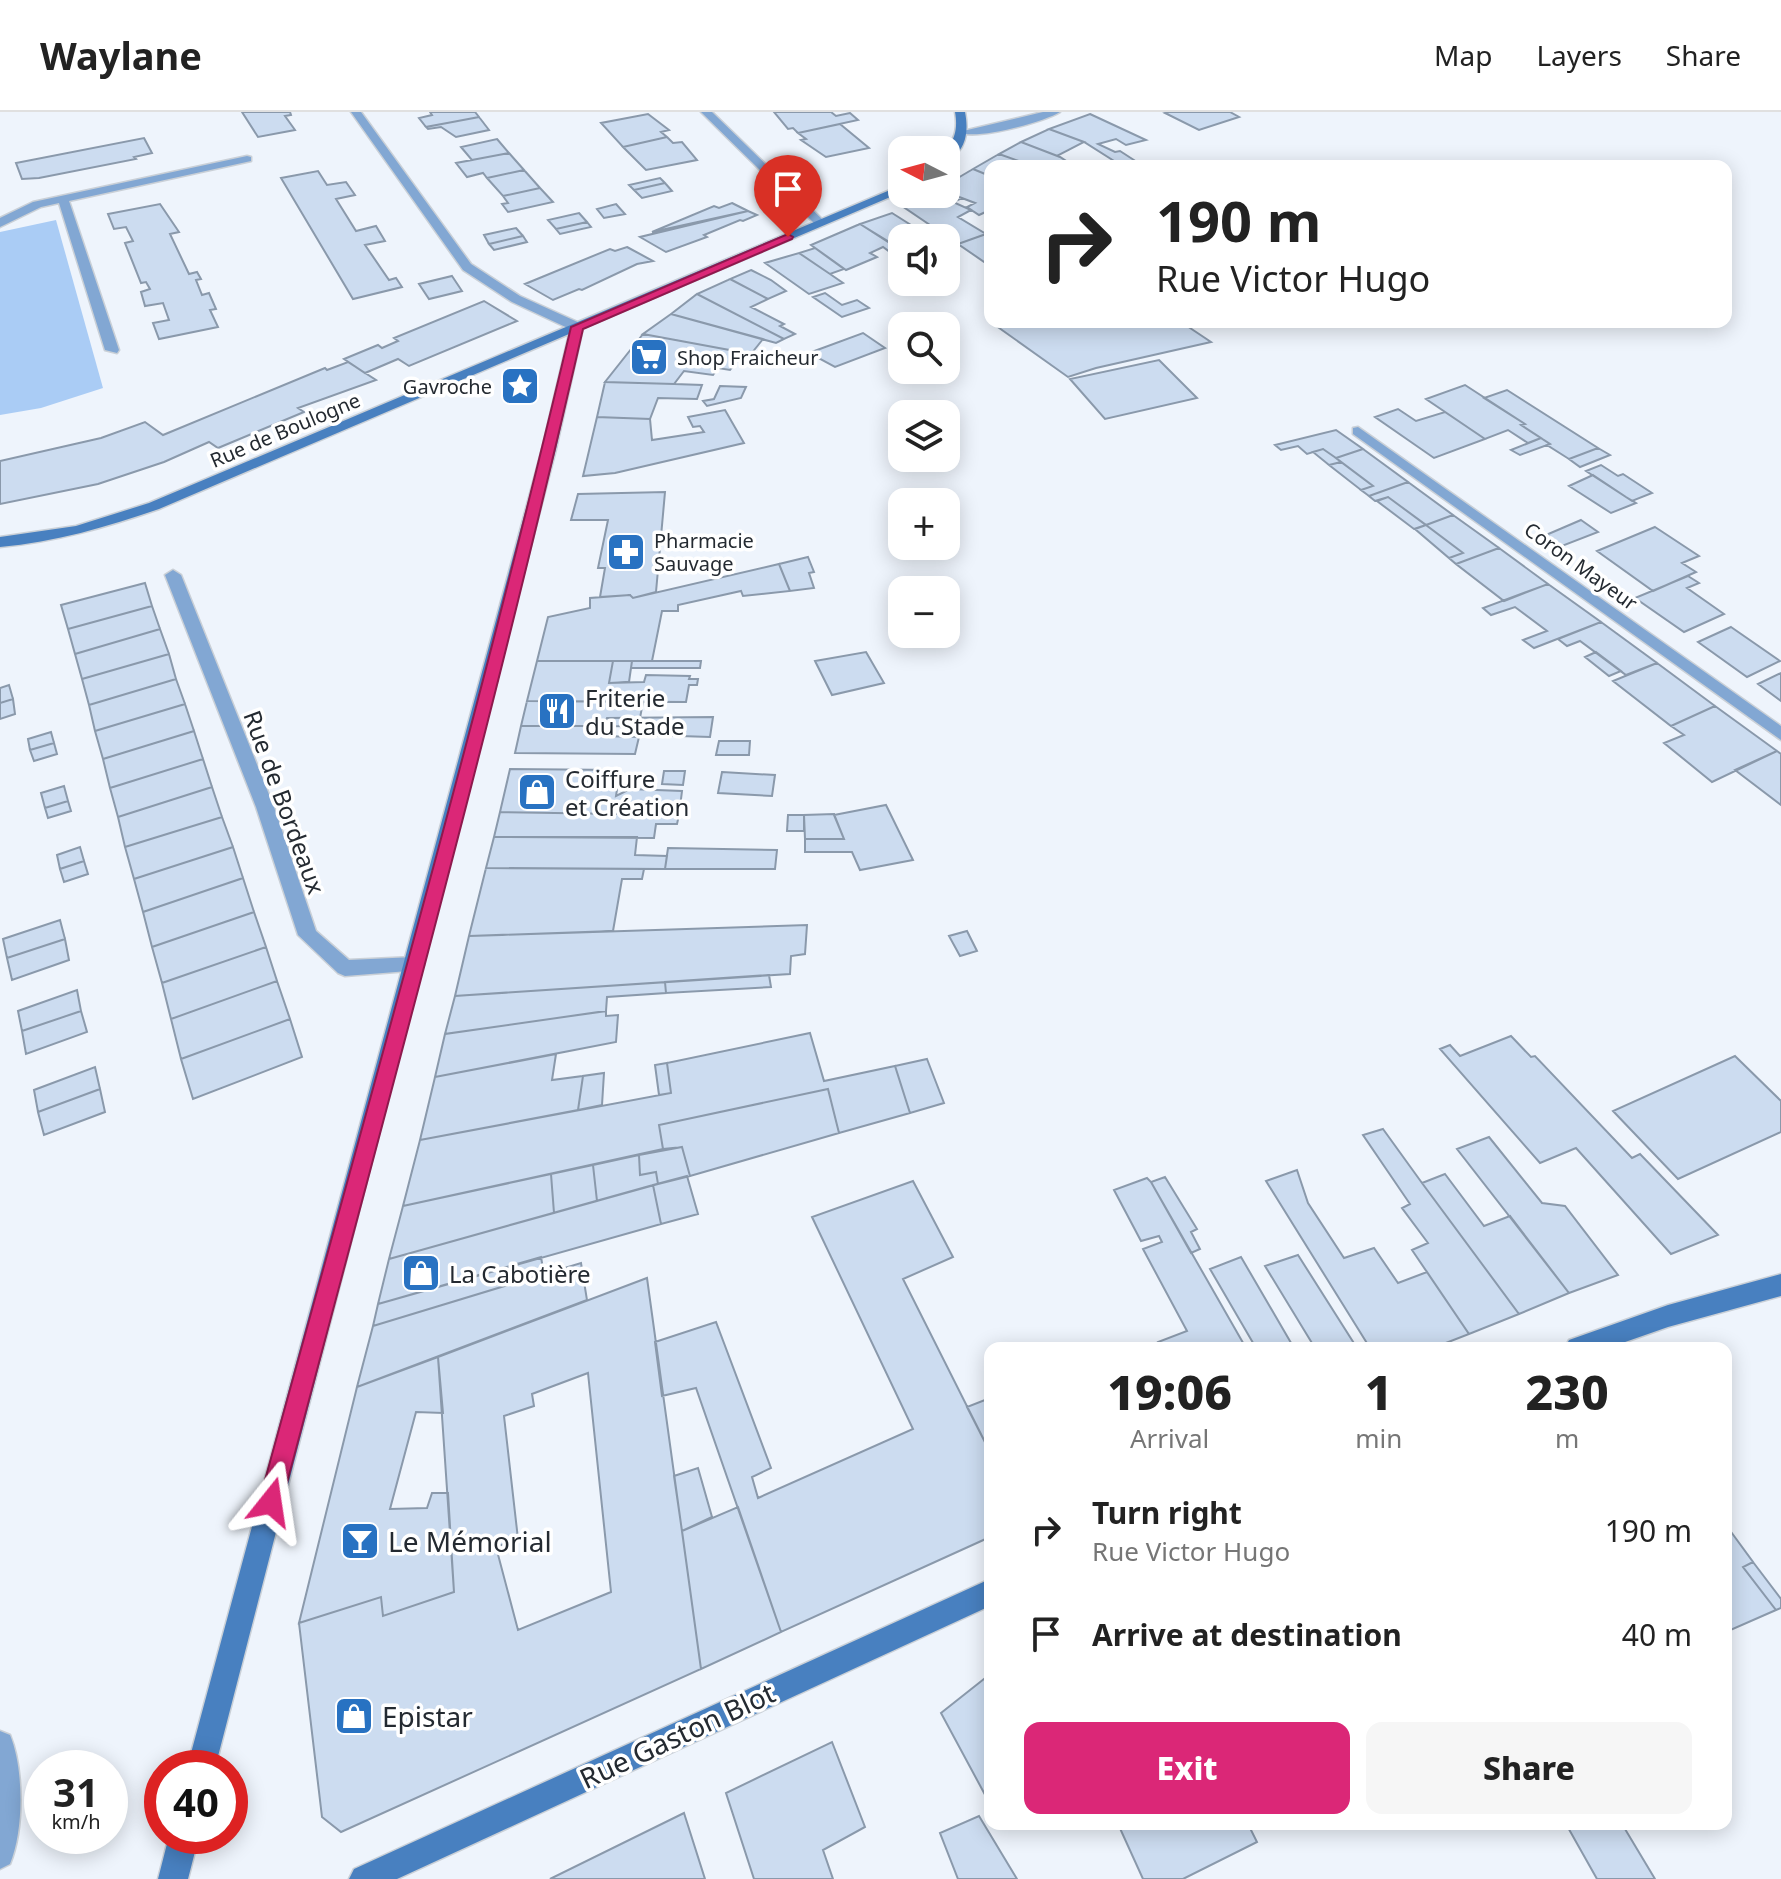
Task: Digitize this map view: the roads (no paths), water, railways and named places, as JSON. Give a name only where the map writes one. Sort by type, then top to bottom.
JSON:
[{"type":"street","points":[[206,1750],[549,449],[577,327],[516,299],[467,267],[356,112]]},
{"type":"street","points":[[706,112],[820,223]]},
{"type":"street","points":[[960,112],[964,132],[960,140]]},
{"type":"street","points":[[964,132],[1014,125],[1055,112]]},
{"type":"street","points":[[0,223],[37,204],[247,159]]},
{"type":"street","name":"Rue de Boulogne","points":[[0,542],[25,541],[110,522],[154,506],[888,194]]},
{"type":"street","points":[[63,199],[112,350]]},
{"type":"street","name":"Coron Mayeur","points":[[1358,431],[1781,734]]},
{"type":"street","name":"Rue de Bordeaux","points":[[173,575],[265,807],[308,935],[345,968],[414,965]]},
{"type":"street","points":[[1594,1342],[1668,1316],[1781,1285]]},
{"type":"street","name":"Rue Gaston Blot","points":[[364,1879],[984,1595]]},
{"type":"street","points":[[0,1745],[7,1793],[0,1854]]},
{"type":"street","points":[[173,1879],[179,1854]]},
{"type":"place","name":"Shop Fraicheur","points":[[649,357]]},
{"type":"place","name":"Gavroche","points":[[520,386]]},
{"type":"place","name":"Pharmacie Sauvage","points":[[626,552]]},
{"type":"place","name":"Friterie du Stade","points":[[557,711]]},
{"type":"place","name":"Coiffure et Création","points":[[537,792]]},
{"type":"place","name":"La Cabotière","points":[[421,1273]]},
{"type":"place","name":"Le Mémorial","points":[[360,1541]]},
{"type":"place","name":"Epistar","points":[[354,1716]]}]
